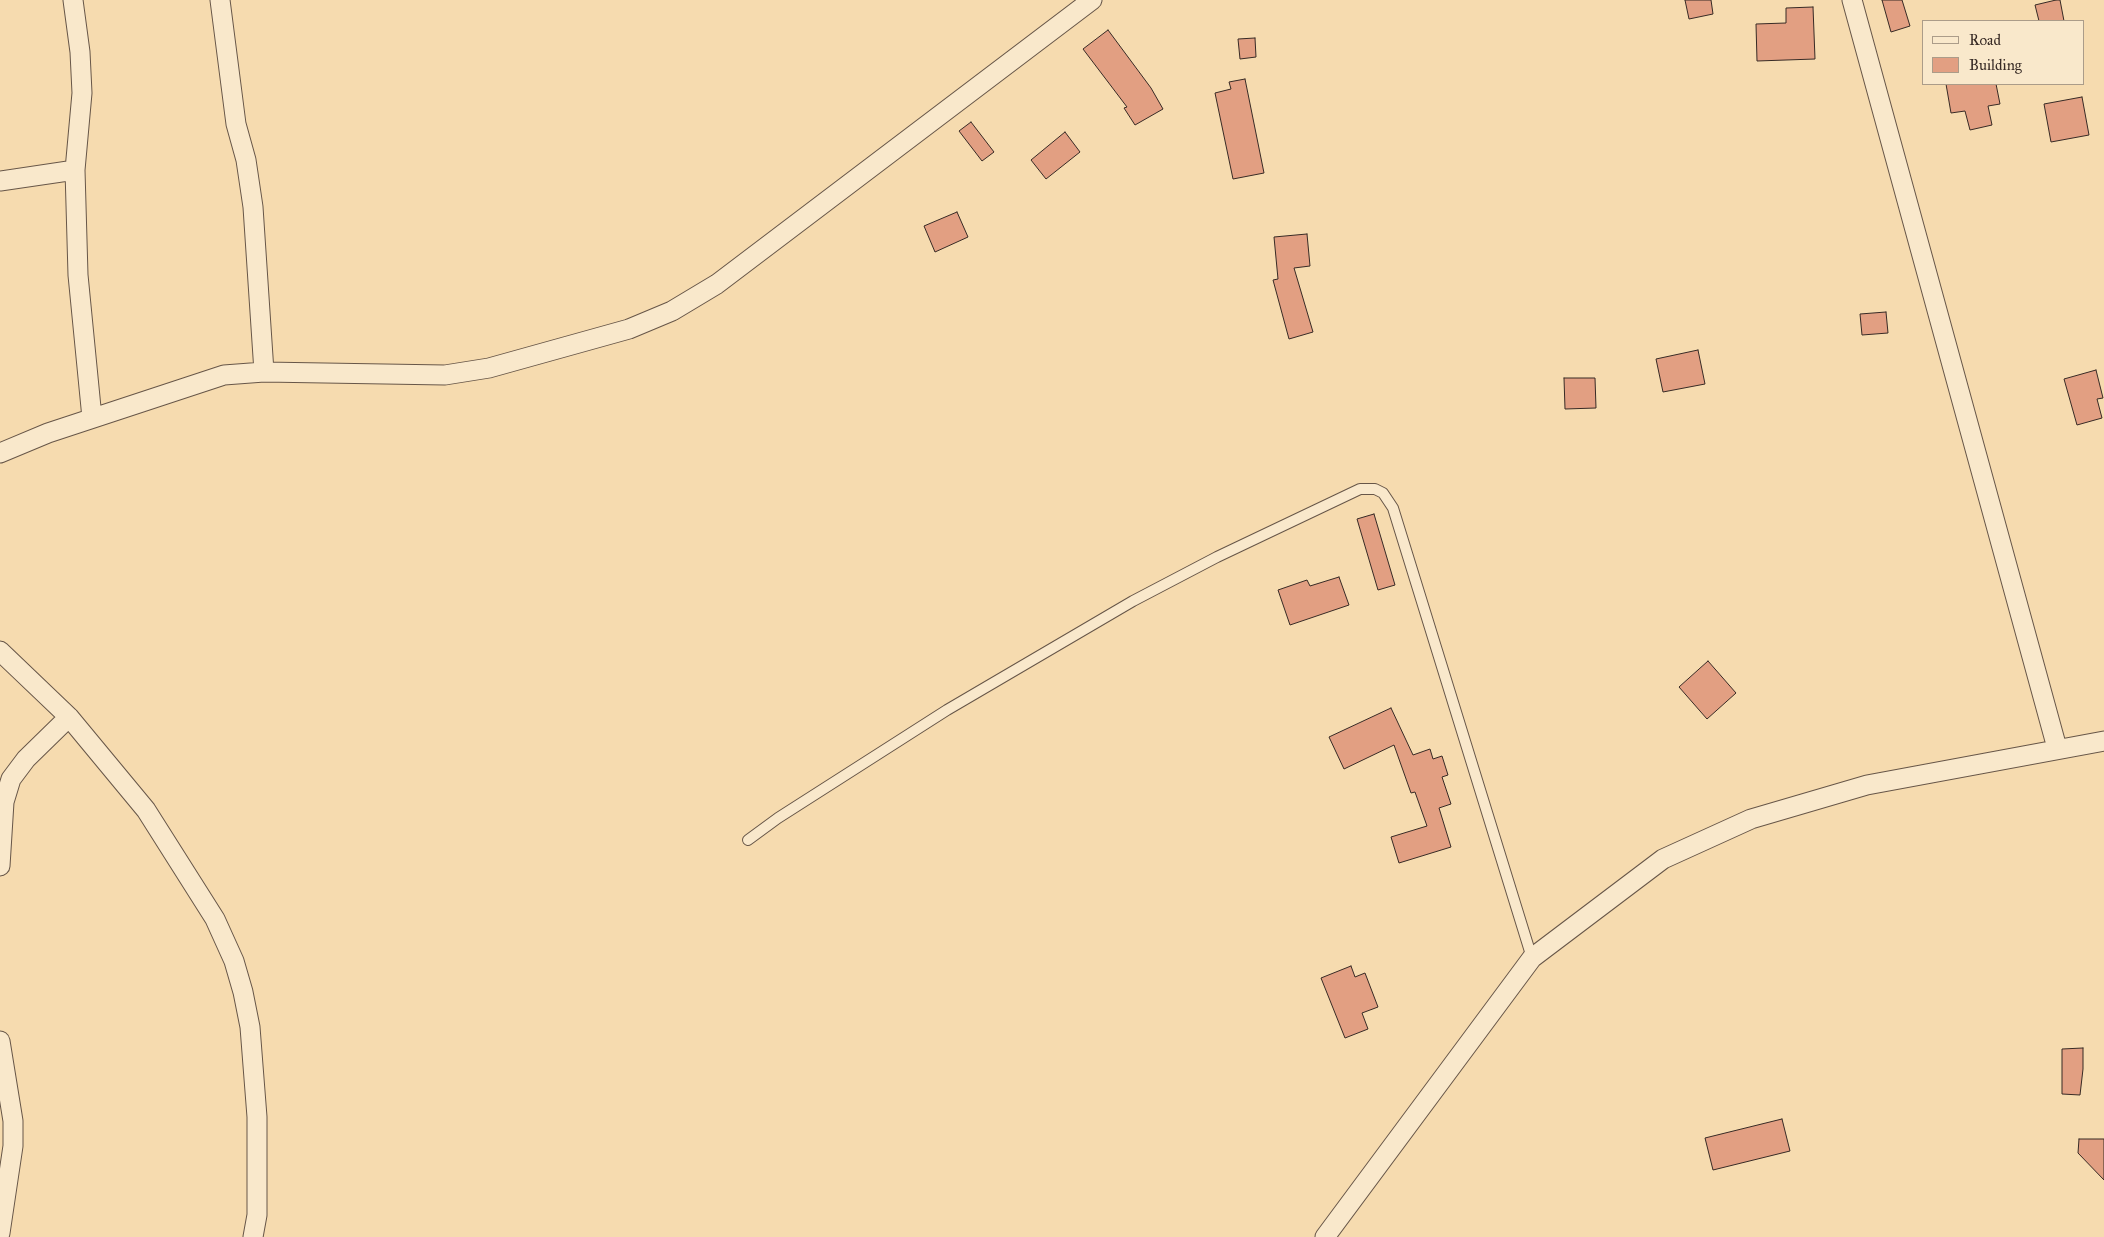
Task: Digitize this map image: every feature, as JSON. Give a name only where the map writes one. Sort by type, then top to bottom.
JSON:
[{"type":"street","points":[[73,0],[80,52],[82,93],[76,170],[78,275],[92,418]]},
{"type":"street","points":[[220,0],[236,124],[246,160],[252,199],[264,372]]},
{"type":"street","points":[[0,452],[92,418],[224,375],[264,372],[445,375],[489,368],[620,332],[672,311],[716,284],[1092,0]]},
{"type":"street","points":[[1852,0],[2057,748]]},
{"type":"street","points":[[0,181],[76,170]]},
{"type":"street","points":[[0,652],[69,717],[146,810],[215,919],[234,961],[250,1027],[257,1117],[257,1196],[253,1237]]},
{"type":"street","points":[[0,866],[1,824],[9,784],[26,760],[69,717]]},
{"type":"street","points":[[1325,1237],[1532,958],[1663,859],[1751,819],[1867,784],[2057,748],[2104,741]]},
{"type":"street","points":[[0,1041],[13,1121],[13,1146],[0,1233]]},
{"type":"lane","points":[[748,840],[778,818],[947,710],[1133,600],[1217,557],[1360,489],[1375,489],[1383,493],[1393,508],[1532,958]]},
{"type":"building","points":[[1685,0],[1711,0],[1713,14],[1689,19]]},
{"type":"building","points":[[1882,0],[1902,0],[1910,26],[1891,32]]},
{"type":"building","points":[[2060,0],[2064,20],[2039,20],[2035,5]]},
{"type":"building","points":[[1813,7],[1815,59],[1757,61],[1756,24],[1786,23],[1786,8]]},
{"type":"building","points":[[1108,30],[1151,88],[1163,109],[1135,125],[1124,108],[1127,107],[1083,49]]},
{"type":"building","points":[[1255,38],[1256,57],[1240,59],[1238,39]]},
{"type":"building","points":[[1245,79],[1264,173],[1233,179],[1215,93],[1231,89],[1229,82]]},
{"type":"building","points":[[1946,85],[1996,85],[2000,104],[1988,106],[1992,125],[1970,130],[1965,111],[1951,113]]},
{"type":"building","points":[[2082,97],[2089,135],[2051,142],[2044,104]]},
{"type":"building","points":[[971,122],[994,152],[982,161],[959,131]]},
{"type":"building","points":[[1065,132],[1080,152],[1046,179],[1031,160]]},
{"type":"building","points":[[957,212],[968,237],[935,252],[924,226]]},
{"type":"building","points":[[1307,234],[1310,266],[1294,268],[1313,332],[1289,339],[1273,280],[1278,279],[1274,237]]},
{"type":"building","points":[[1886,312],[1888,333],[1862,335],[1860,314]]},
{"type":"building","points":[[1698,350],[1705,384],[1663,392],[1656,359]]},
{"type":"building","points":[[2096,370],[2103,398],[2097,399],[2102,418],[2077,425],[2064,379]]},
{"type":"building","points":[[1564,378],[1595,378],[1596,408],[1565,409]]},
{"type":"building","points":[[1374,514],[1395,585],[1378,590],[1357,519]]},
{"type":"building","points":[[1339,577],[1349,605],[1290,625],[1278,590],[1307,580],[1310,586]]},
{"type":"building","points":[[1708,661],[1736,693],[1707,719],[1679,687]]},
{"type":"building","points":[[1391,708],[1413,755],[1430,749],[1433,759],[1442,756],[1448,775],[1442,777],[1451,804],[1439,808],[1451,847],[1399,863],[1391,837],[1427,826],[1415,792],[1411,793],[1394,745],[1344,769],[1329,737]]},
{"type":"building","points":[[1351,966],[1355,977],[1365,973],[1378,1007],[1362,1013],[1368,1029],[1345,1038],[1321,978]]},
{"type":"building","points":[[2083,1048],[2080,1095],[2062,1094],[2062,1049]]},
{"type":"building","points":[[1782,1119],[1790,1151],[1713,1170],[1705,1138]]},
{"type":"building","points":[[2079,1139],[2104,1139],[2104,1180],[2078,1153]]}]
